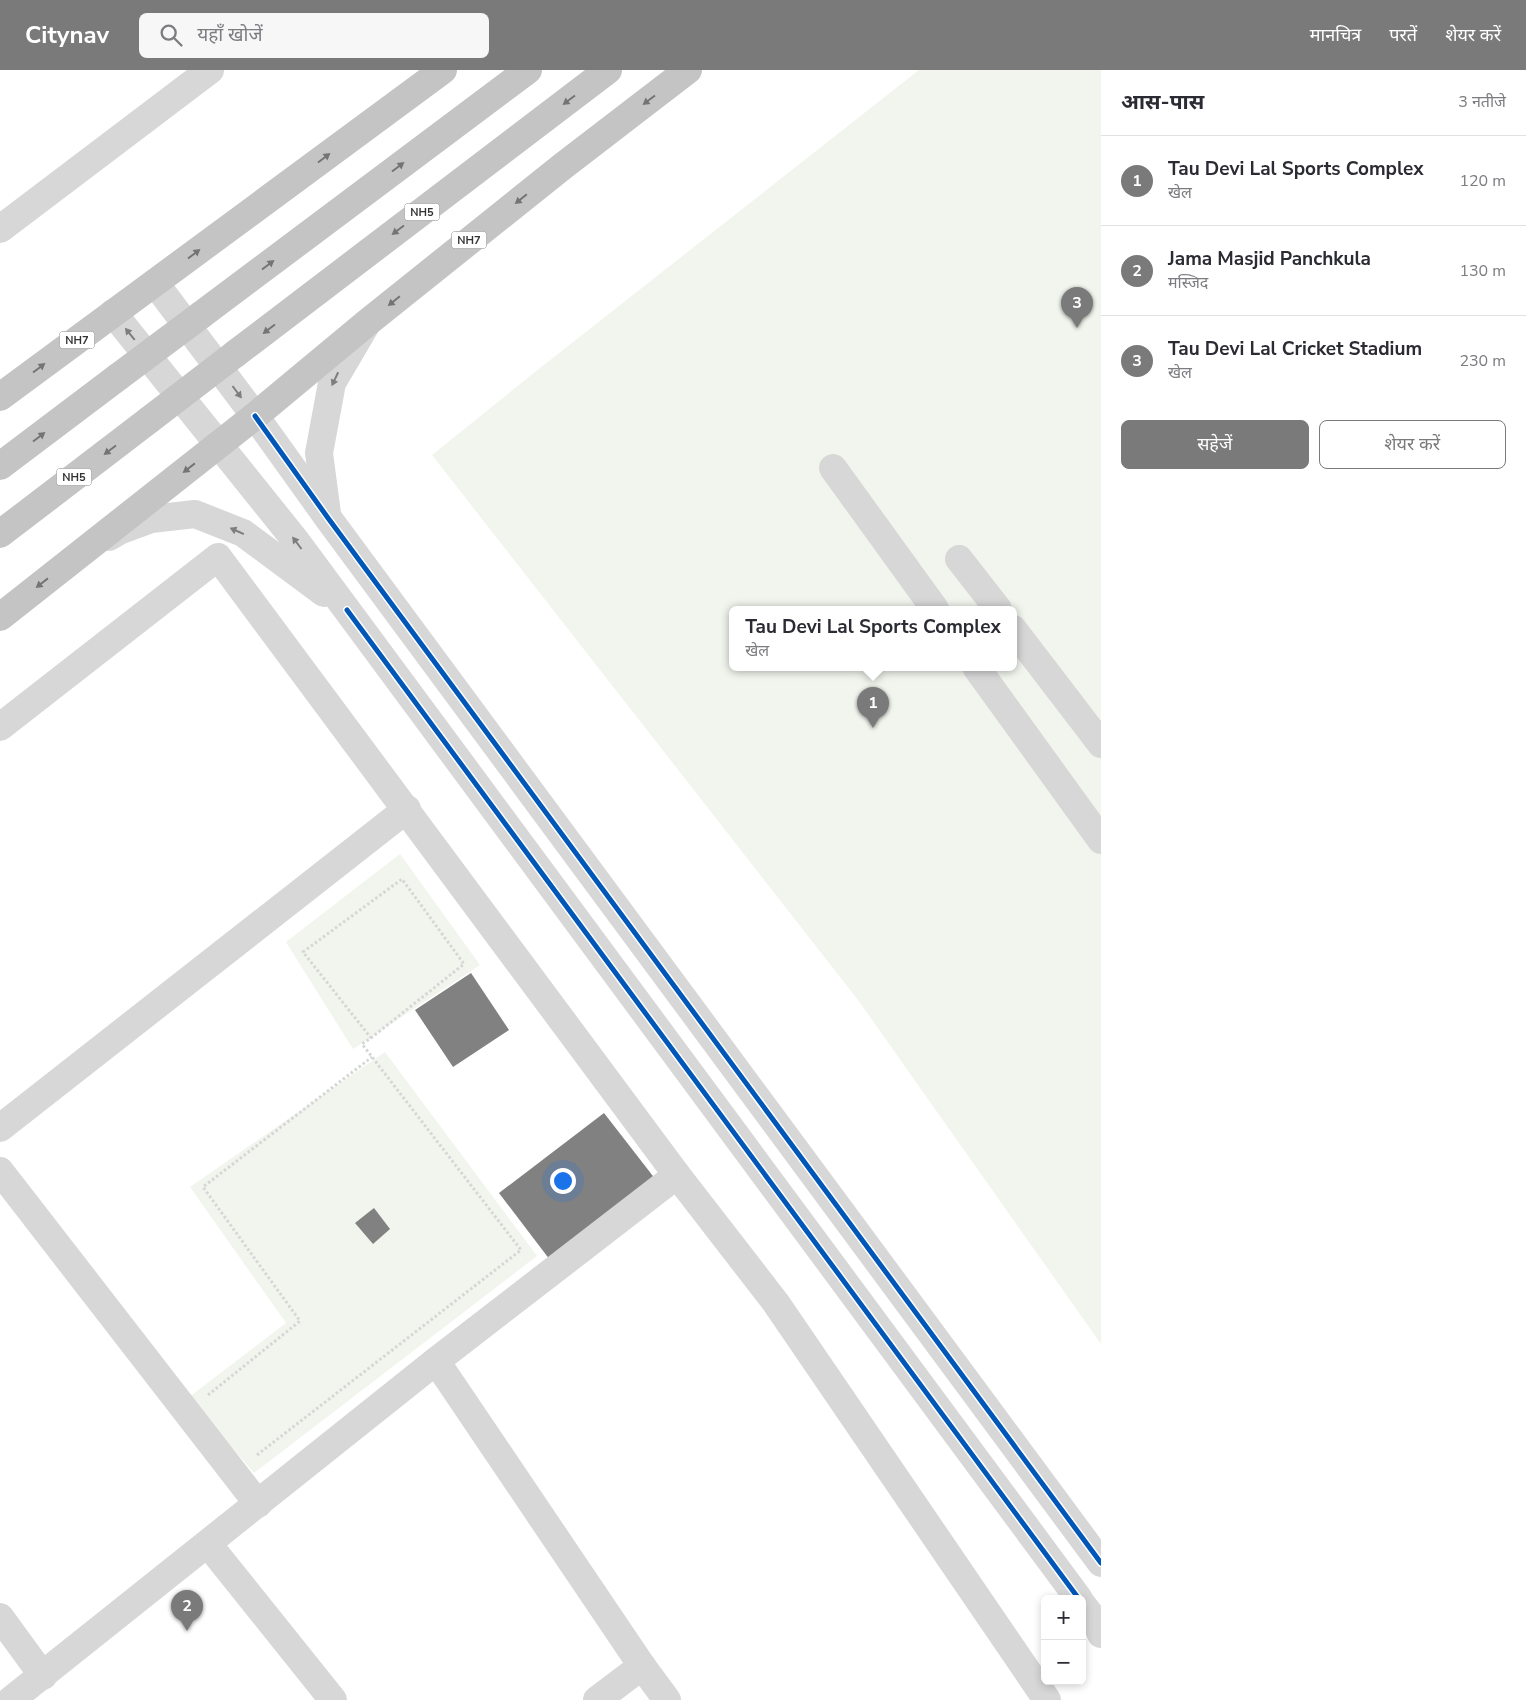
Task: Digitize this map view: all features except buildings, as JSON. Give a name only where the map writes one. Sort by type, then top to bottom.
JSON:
[{"type":"highway","name":"NH7","points":[[0,397],[443,70]]},
{"type":"highway","points":[[0,466],[528,70]]},
{"type":"highway","name":"NH5","points":[[0,534],[608,70]]},
{"type":"highway","name":"NH7","points":[[0,616],[219,445],[368,322],[563,166],[688,70]]},
{"type":"street","points":[[0,229],[210,70]]},
{"type":"street","points":[[155,284],[255,416],[328,518],[1101,1563]]},
{"type":"street","points":[[113,313],[296,540],[1076,1595]]},
{"type":"street","points":[[328,518],[319,453],[332,383],[368,322]]},
{"type":"street","points":[[833,468],[933,606]]},
{"type":"street","points":[[80,553],[120,530],[151,518],[195,514],[243,533],[347,610]]},
{"type":"street","points":[[0,727],[218,556],[678,1175],[776,1303],[1046,1700]]},
{"type":"street","points":[[959,559],[996,606]]},
{"type":"street","points":[[1017,634],[1101,744]]},
{"type":"street","points":[[979,671],[1101,840]]},
{"type":"street","points":[[0,1128],[407,809]]},
{"type":"street","points":[[0,1171],[258,1504]]},
{"type":"street","points":[[11,1700],[436,1361],[678,1175]]},
{"type":"street","points":[[436,1361],[666,1700]]},
{"type":"street","points":[[208,1544],[333,1700]]},
{"type":"street","points":[[0,1617],[43,1676]]},
{"type":"street","points":[[597,1700],[642,1666]]},
{"type":"path","points":[[251,1459],[520,1250],[362,1044],[371,1038],[464,964],[402,879],[303,952],[371,1038]]},
{"type":"path","points":[[202,1400],[300,1321],[203,1186],[372,1057]]},
{"type":"shaded area","points":[[919,70],[1101,70],[1101,1344],[858,1000],[432,455]]},
{"type":"shaded area","points":[[400,854],[480,965],[353,1049],[286,942]]},
{"type":"shaded area","points":[[385,1052],[537,1256],[254,1473],[189,1397],[286,1323],[190,1187]]},
{"type":"cycle path","points":[[255,416],[328,518],[1101,1563]]},
{"type":"cycle path","points":[[347,610],[1076,1595]]},
{"type":"place","name":"Tau Devi Lal Cricket Stadium","points":[[1077,328]]},
{"type":"place","name":"Tau Devi Lal Sports Complex","points":[[873,728]]},
{"type":"place","name":"Jama Masjid Panchkula","points":[[187,1631]]}]
